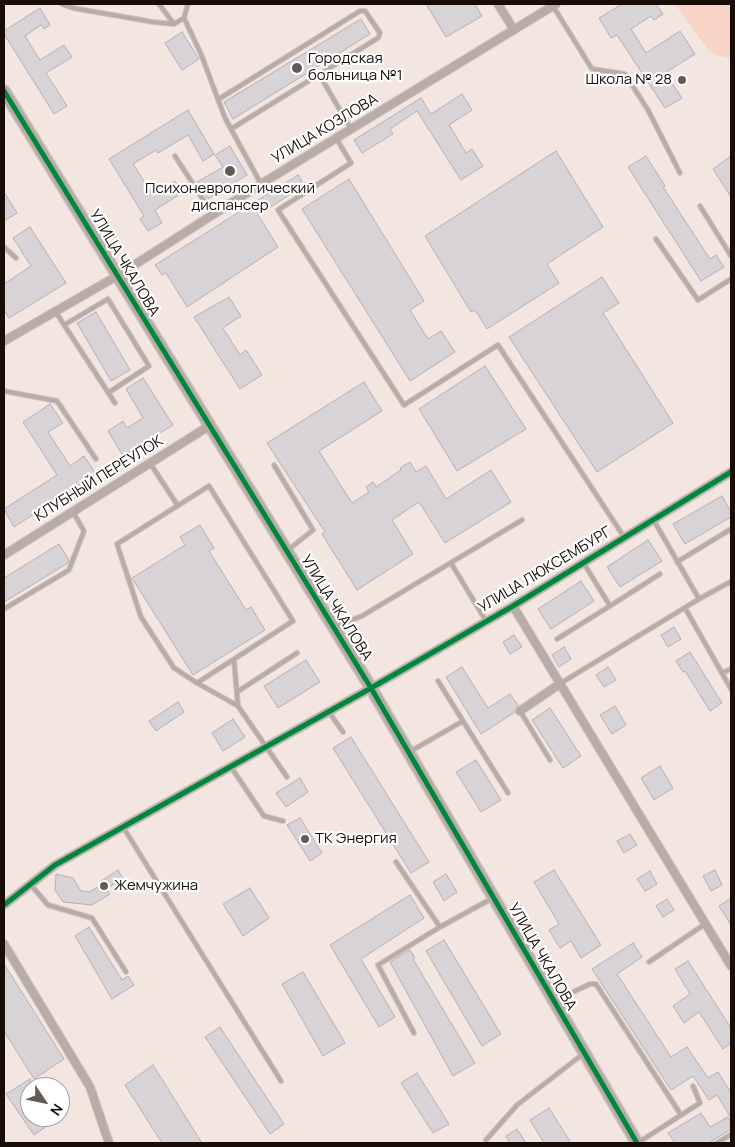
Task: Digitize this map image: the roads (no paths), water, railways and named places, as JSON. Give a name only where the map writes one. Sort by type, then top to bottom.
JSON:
[{"type":"street","points":[[498,4],[514,30]]},
{"type":"street","name":"УЛИЦА КОЗЛОВА","points":[[4,341],[117,276],[261,184],[554,5]]},
{"type":"street","name":"УЛИЦА ЧКАЛОВА","points":[[4,91],[208,426],[372,688],[637,1143]]},
{"type":"street","name":"КЛУБНЫЙ ПЕРЕУЛОК","points":[[4,556],[208,426]]},
{"type":"street","name":"УЛИЦА ЛЮКСЕМБУРГ","points":[[4,905],[54,866],[372,688],[513,606],[731,472]]},
{"type":"street","name":"УЛИЦА ЛЮКСЕМБУРГ","points":[[513,606],[731,966]]},
{"type":"street","points":[[520,711],[561,683]]},
{"type":"street","points":[[4,944],[90,1087],[109,1143]]},
{"type":"lane","points":[[62,4],[82,10],[174,24],[184,18]]},
{"type":"lane","points":[[159,4],[174,24]]},
{"type":"lane","points":[[188,4],[184,18],[201,54],[231,129],[261,184]]},
{"type":"lane","points":[[554,5],[592,69],[625,74],[648,110],[680,173]]},
{"type":"lane","points":[[218,100],[360,10],[365,11],[380,36],[231,129]]},
{"type":"lane","points":[[319,74],[351,129]]},
{"type":"lane","points":[[336,138],[351,163],[278,210],[404,405],[498,345],[624,537]]},
{"type":"lane","points":[[175,156],[212,215]]},
{"type":"lane","points":[[700,206],[731,256]]},
{"type":"lane","points":[[656,239],[698,300],[731,279]]},
{"type":"lane","points":[[4,247],[16,258]]},
{"type":"lane","points":[[64,324],[108,299],[149,366],[108,393]]},
{"type":"lane","points":[[55,311],[115,403]]},
{"type":"lane","points":[[4,391],[57,401],[96,460]]},
{"type":"lane","points":[[150,462],[178,506]]},
{"type":"lane","points":[[274,465],[313,530],[286,551]]},
{"type":"lane","points":[[197,683],[293,621],[209,486],[117,544],[141,617],[174,668],[197,683],[238,706],[287,777]]},
{"type":"lane","points":[[4,609],[69,570],[84,531],[73,512]]},
{"type":"lane","points":[[653,519],[699,600]]},
{"type":"lane","points":[[334,627],[362,616],[522,520]]},
{"type":"lane","points":[[678,562],[731,529]]},
{"type":"lane","points":[[583,562],[610,606]]},
{"type":"lane","points":[[451,563],[486,621]]},
{"type":"lane","points":[[557,639],[660,574]]},
{"type":"lane","points":[[561,683],[685,608],[730,582],[731,584]]},
{"type":"lane","points":[[685,608],[731,689]]},
{"type":"lane","points":[[237,692],[297,652]]},
{"type":"lane","points":[[234,660],[238,706]]},
{"type":"lane","points":[[722,673],[731,669]]},
{"type":"lane","points":[[438,681],[508,793]]},
{"type":"lane","points":[[520,711],[550,760]]},
{"type":"lane","points":[[329,712],[343,732]]},
{"type":"lane","points":[[409,752],[463,721]]},
{"type":"lane","points":[[232,766],[264,816],[283,821]]},
{"type":"lane","points":[[123,827],[281,1081]]},
{"type":"lane","points":[[396,862],[440,927]]},
{"type":"lane","points":[[30,884],[48,905],[92,918],[126,972]]},
{"type":"lane","points":[[414,1033],[378,965],[440,927],[494,898]]},
{"type":"lane","points":[[649,962],[706,924]]},
{"type":"lane","points":[[554,1001],[590,984],[596,984],[681,1115]]},
{"type":"lane","points":[[486,1140],[517,1105],[584,1053]]},
{"type":"lane","points":[[637,1143],[700,1103],[693,1086]]},
{"type":"lane","points":[[718,1143],[730,1135]]},
{"type":"place","name":"Городская больница №1","points":[[297,68]]},
{"type":"place","name":"Школа № 28","points":[[682,80]]},
{"type":"place","name":"Психоневрологический диспансер","points":[[230,171]]},
{"type":"place","name":"ТК Энергия","points":[[305,839]]},
{"type":"place","name":"Жемчужина","points":[[104,886]]}]
